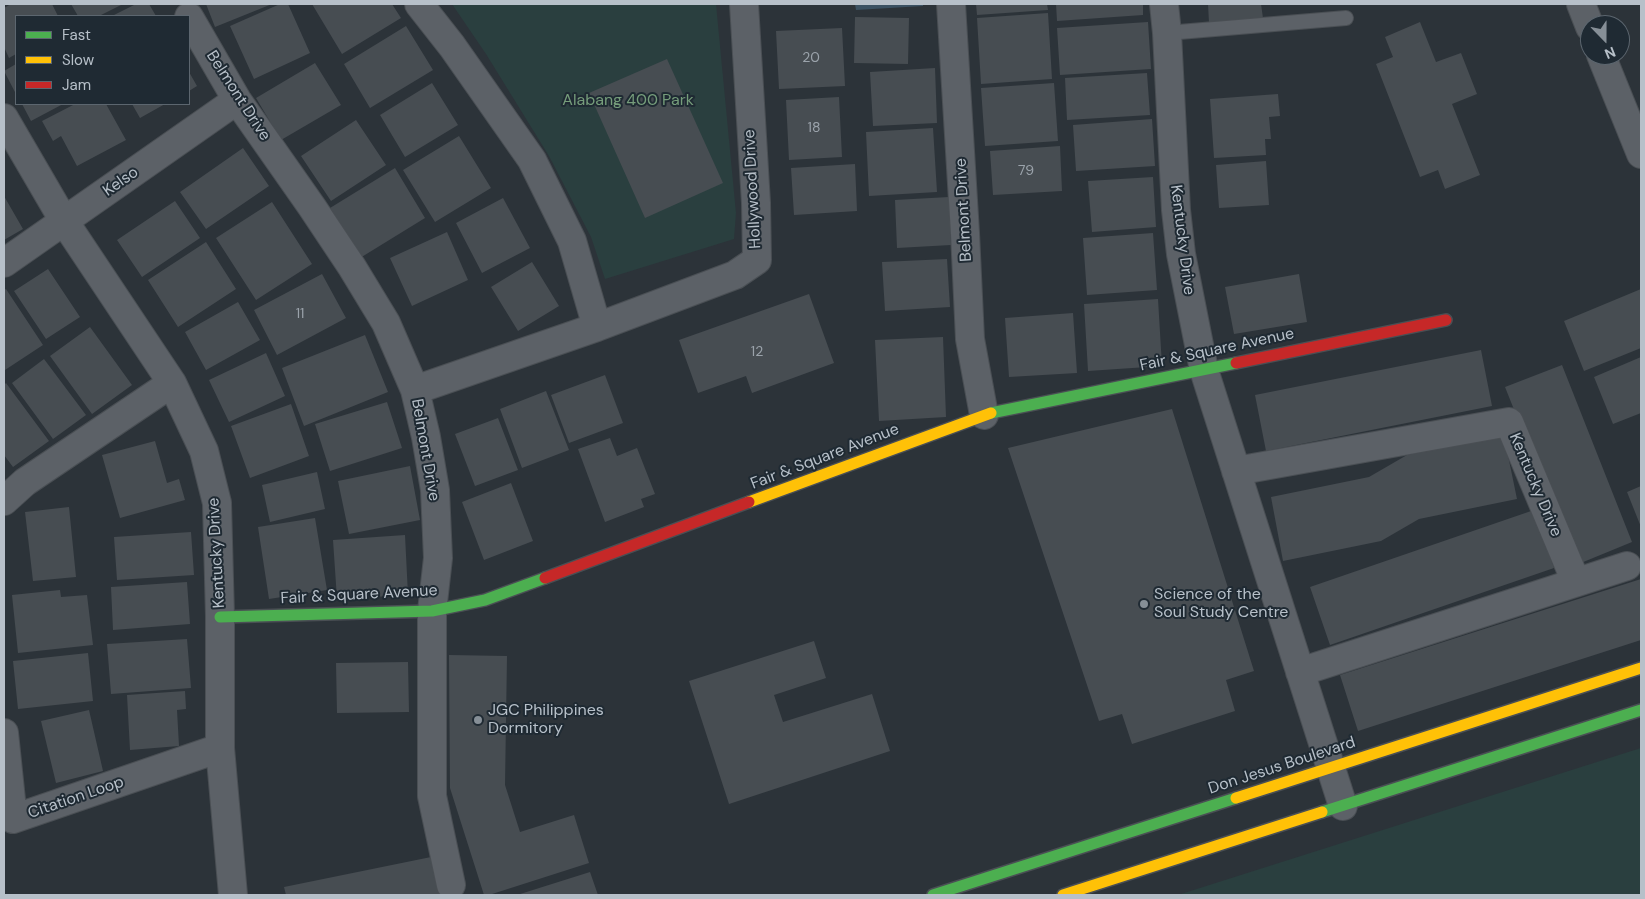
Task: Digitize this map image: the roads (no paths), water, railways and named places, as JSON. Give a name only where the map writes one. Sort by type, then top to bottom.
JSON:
[{"type":"street","points":[[419,4],[452,46],[532,160],[572,242],[597,328]]},
{"type":"street","name":"Hollywood Drive","points":[[415,390],[597,328],[735,274],[757,260],[756,203],[744,4]]},
{"type":"street","name":"Belmont Drive","points":[[951,4],[966,233],[970,339],[984,415]]},
{"type":"street","name":"Kentucky Drive","points":[[1164,4],[1180,254],[1204,370],[1343,806]]},
{"type":"street","name":"Belmont Drive","points":[[190,20],[237,100],[312,207],[367,291],[386,323],[415,390],[426,436],[435,490],[438,558],[432,611],[432,796],[451,885]]},
{"type":"street","points":[[1606,65],[1641,154]]},
{"type":"street","name":"Kelso","points":[[4,264],[237,100]]},
{"type":"street","name":"Kentucky Drive","points":[[4,118],[64,222],[172,383],[204,450],[217,503],[220,617],[220,748],[233,895]]},
{"type":"street","name":"Fair & Square Avenue","points":[[220,617],[432,611],[485,600],[984,415],[1446,320]]},
{"type":"street","points":[[4,501],[25,482],[172,383]]},
{"type":"street","name":"Kentucky Drive","points":[[1236,471],[1509,422],[1576,582]]},
{"type":"street","points":[[1300,672],[1627,566]]},
{"type":"street","name":"Don Jesus Boulevard","points":[[933,895],[1184,820],[1330,768],[1641,668]]},
{"type":"street","points":[[1063,895],[1193,848],[1343,806],[1641,710]]},
{"type":"street","name":"Citation Loop","points":[[4,734],[13,820],[220,748]]},
{"type":"lane","points":[[1166,33],[1346,18]]},
{"type":"water","points":[[855,4],[923,4],[923,6],[856,10]]},
{"type":"place","name":"Science of the Soul Study Centre","points":[[1144,604]]},
{"type":"place","name":"JGC Philippines Dormitory","points":[[478,720]]},
{"type":"park label","name":"Alabang 400 Park","points":[[628,101]]}]
